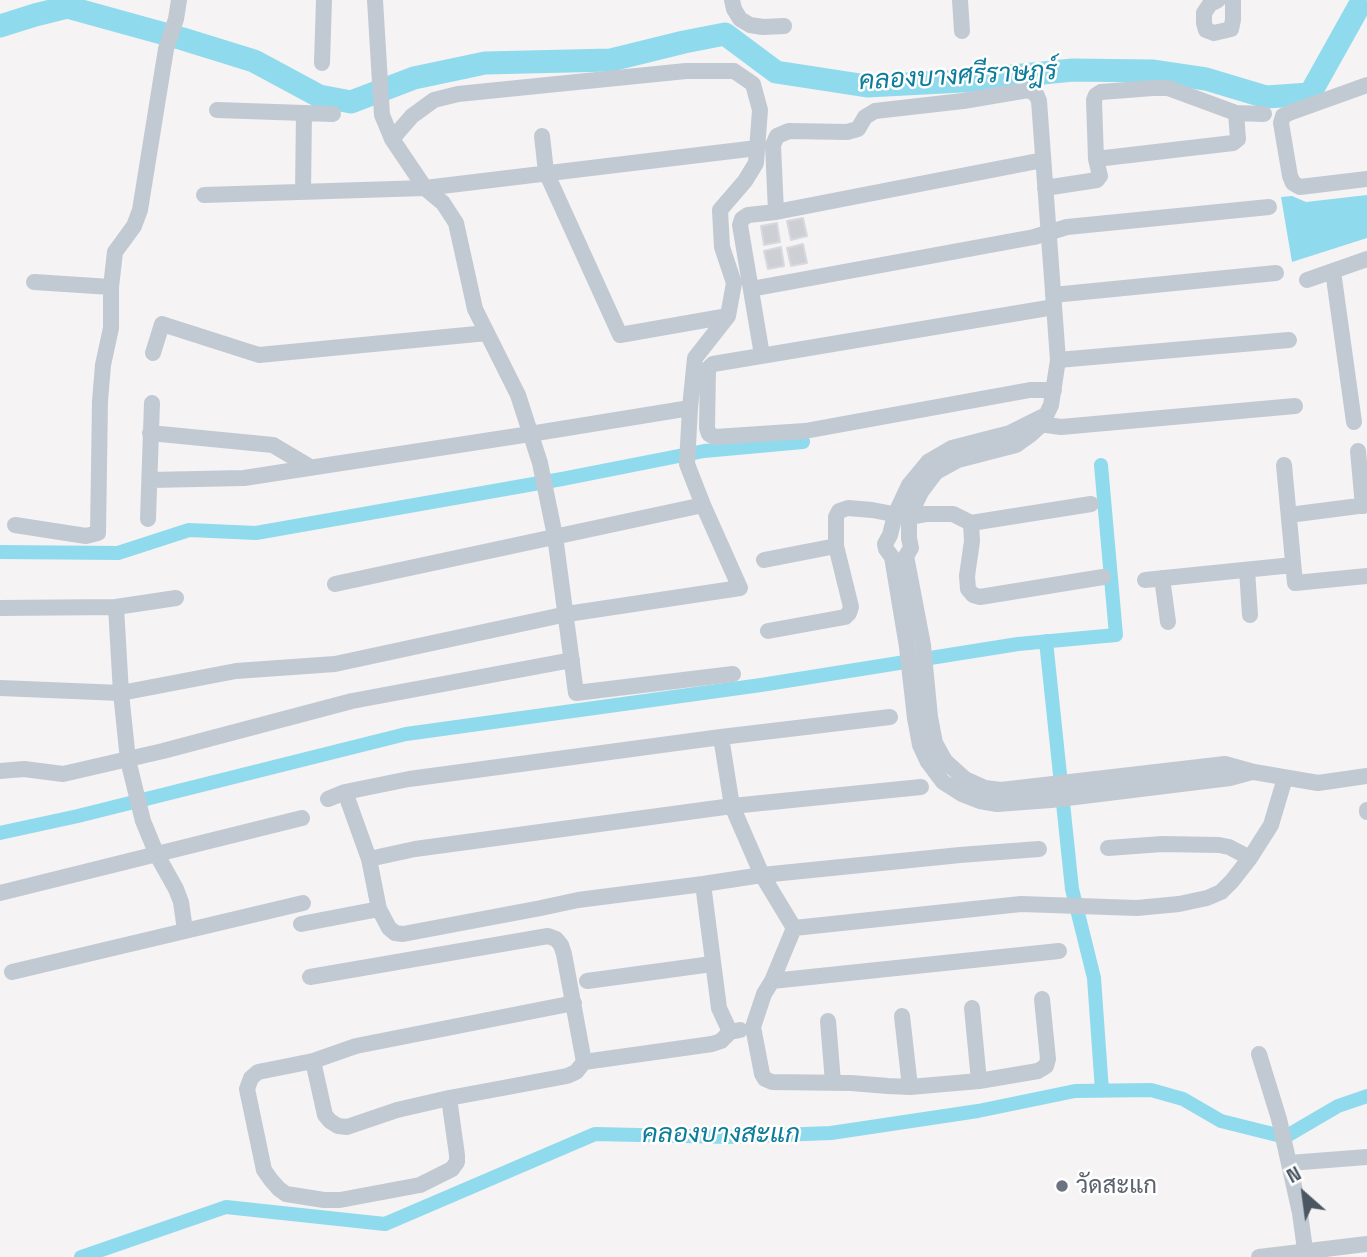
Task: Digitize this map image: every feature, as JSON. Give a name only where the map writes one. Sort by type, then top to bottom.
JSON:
[{"type":"street","points":[[15,526],[86,537],[97,533],[100,401],[103,365],[111,328],[111,287],[115,252],[134,226],[140,209],[166,49],[179,0]]},
{"type":"street","points":[[322,62],[324,0]]},
{"type":"street","points":[[375,0],[383,115],[392,139],[425,188],[443,203],[456,223],[475,309],[518,395],[540,463],[555,536],[576,693],[733,674]]},
{"type":"street","points":[[732,0],[740,19],[750,25],[784,26]]},
{"type":"street","points":[[960,0],[962,31]]},
{"type":"street","points":[[1218,0],[1210,4],[1204,12],[1206,30],[1214,33],[1231,29],[1233,0]]},
{"type":"street","points":[[0,688],[121,693],[236,671],[335,664],[567,614],[740,588],[687,464],[695,358],[728,316],[734,283],[722,247],[720,209],[745,181],[756,163],[760,110],[753,84],[734,71],[686,71],[458,94],[434,100],[412,116],[392,139]]},
{"type":"street","points":[[1367,85],[1289,113],[1283,116],[1281,123],[1293,183],[1300,187],[1367,179]]},
{"type":"street","points":[[1045,188],[1097,180],[1100,176],[1096,159],[1094,100],[1101,92],[1168,88],[1236,113],[1265,114]]},
{"type":"street","points":[[776,212],[773,145],[777,136],[789,131],[847,132],[858,129],[864,117],[876,111],[963,101],[1028,89],[1036,94],[1039,101],[1058,360],[1051,405],[1039,421],[1010,433],[952,448],[928,462],[909,485],[902,516],[885,544],[886,549],[899,557],[915,646],[922,718],[945,761],[965,779],[985,788],[1050,792],[1225,764],[1318,783],[1367,776]]},
{"type":"street","points":[[217,110],[333,114]]},
{"type":"street","points":[[303,192],[304,113]]},
{"type":"street","points":[[1096,159],[1233,143],[1238,139],[1236,113]]},
{"type":"street","points":[[542,136],[546,172],[620,335],[728,316]]},
{"type":"street","points":[[204,195],[425,188],[757,148]]},
{"type":"street","points":[[762,355],[740,225],[747,215],[776,212],[1043,160]]},
{"type":"street","points":[[751,289],[1034,237],[1067,227],[1269,207]]},
{"type":"street","points":[[1307,280],[1367,260]]},
{"type":"street","points":[[1333,271],[1354,422]]},
{"type":"street","points":[[1054,390],[1030,390],[805,431],[715,437],[709,434],[706,428],[708,369],[719,362],[1053,301],[1276,273]]},
{"type":"street","points":[[34,282],[111,287]]},
{"type":"street","points":[[153,354],[162,324],[259,355],[487,334]]},
{"type":"street","points":[[1058,360],[1289,340]]},
{"type":"street","points":[[148,519],[152,402]]},
{"type":"street","points":[[1039,421],[1061,427],[1295,406]]},
{"type":"street","points":[[150,480],[244,478],[690,408]]},
{"type":"street","points":[[150,433],[273,445],[310,467]]},
{"type":"street","points":[[1289,515],[1365,505],[1358,451]]},
{"type":"street","points":[[1284,465],[1295,583],[1367,576]]},
{"type":"street","points":[[768,631],[845,617],[849,613],[851,607],[836,547],[835,517],[839,511],[848,508],[902,516],[953,514],[971,523],[1091,504]]},
{"type":"street","points":[[335,584],[704,505]]},
{"type":"street","points":[[899,557],[911,548],[902,516]]},
{"type":"street","points":[[971,523],[972,541],[967,576],[968,589],[973,595],[985,597],[1103,577]]},
{"type":"street","points":[[890,535],[900,533],[909,538]]},
{"type":"street","points":[[764,560],[836,547]]},
{"type":"street","points":[[1145,580],[1293,565]]},
{"type":"street","points":[[1247,570],[1250,615]]},
{"type":"street","points":[[1162,578],[1168,622]]},
{"type":"street","points":[[0,608],[116,607],[176,598]]},
{"type":"street","points":[[116,607],[128,760],[142,821],[176,889],[185,930]]},
{"type":"street","points":[[0,771],[24,769],[63,774],[128,760],[352,701],[572,660]]},
{"type":"street","points":[[328,799],[345,792],[409,779],[890,716]]},
{"type":"street","points":[[721,737],[732,806],[762,875],[794,928]]},
{"type":"street","points":[[794,928],[1021,904],[1137,908],[1207,898],[1221,892],[1250,858],[1271,825],[1285,778]]},
{"type":"street","points":[[369,859],[415,849],[732,806],[921,787]]},
{"type":"street","points":[[345,792],[369,859],[379,909],[389,928],[395,933],[403,934],[578,900],[762,875],[1040,849]]},
{"type":"street","points":[[0,893],[302,818]]},
{"type":"street","points":[[1108,848],[1219,845],[1250,858]]},
{"type":"street","points":[[703,884],[719,1007],[730,1032]]},
{"type":"street","points":[[12,972],[303,903]]},
{"type":"street","points":[[301,924],[379,909]]},
{"type":"street","points":[[794,928],[764,994],[753,1027],[762,1074],[772,1082],[833,1082],[910,1087],[979,1081],[1038,1071],[1045,1066],[1048,1059],[1042,999]]},
{"type":"street","points":[[310,977],[548,936],[561,945],[584,1062]]},
{"type":"street","points":[[772,981],[1059,951]]},
{"type":"street","points":[[587,981],[712,964]]},
{"type":"street","points":[[449,1098],[457,1155],[457,1162],[452,1169],[420,1185],[340,1200],[324,1200],[286,1194],[264,1170],[247,1089],[251,1078],[258,1072],[313,1061],[356,1046],[574,1003]]},
{"type":"street","points":[[972,1008],[979,1081]]},
{"type":"street","points":[[902,1016],[910,1087]]},
{"type":"street","points":[[828,1021],[833,1082]]},
{"type":"street","points":[[313,1061],[325,1115],[338,1126],[347,1127],[397,1110],[567,1076],[576,1072],[584,1062],[712,1045],[730,1032],[753,1027]]},
{"type":"street","points":[[1259,1054],[1279,1119],[1300,1213],[1306,1255]]},
{"type":"street","points":[[1289,1163],[1367,1157]]},
{"type":"street","points":[[1259,1257],[1306,1255],[1367,1244]]},
{"type":"water","points":[[1367,195],[1367,238],[1292,262],[1281,197],[1292,196],[1306,202]]},
{"type":"building","points":[[803,218],[807,236],[791,240],[787,221]]},
{"type":"building","points":[[777,223],[780,242],[764,245],[761,226]]},
{"type":"building","points":[[803,244],[807,263],[791,266],[787,248]]},
{"type":"building","points":[[781,247],[784,266],[768,269],[764,251]]},
{"type":"waterway","name":"คลองบางศรีราษฎร์","points":[[0,26],[67,7],[254,61],[319,96],[351,102],[414,78],[485,63],[611,60],[725,34],[776,72],[867,86],[962,81],[1073,70],[1152,71],[1206,79],[1266,97],[1310,94],[1358,8]]},
{"type":"waterway","points":[[0,552],[118,553],[189,530],[256,533],[704,451],[803,442]]},
{"type":"waterway","points":[[0,833],[406,734],[761,685],[1018,644],[1116,635],[1101,465]]},
{"type":"waterway","points":[[1046,641],[1072,889],[1094,978],[1102,1091]]},
{"type":"waterway","name":"คลองบางสะแก","points":[[81,1257],[226,1207],[385,1224],[595,1134],[728,1137],[831,1133],[978,1111],[1075,1091],[1151,1090],[1183,1099],[1221,1121],[1285,1137],[1338,1106],[1367,1096]]},
{"type":"place","name":"วัดสะแก","points":[[1062,1186]]}]
